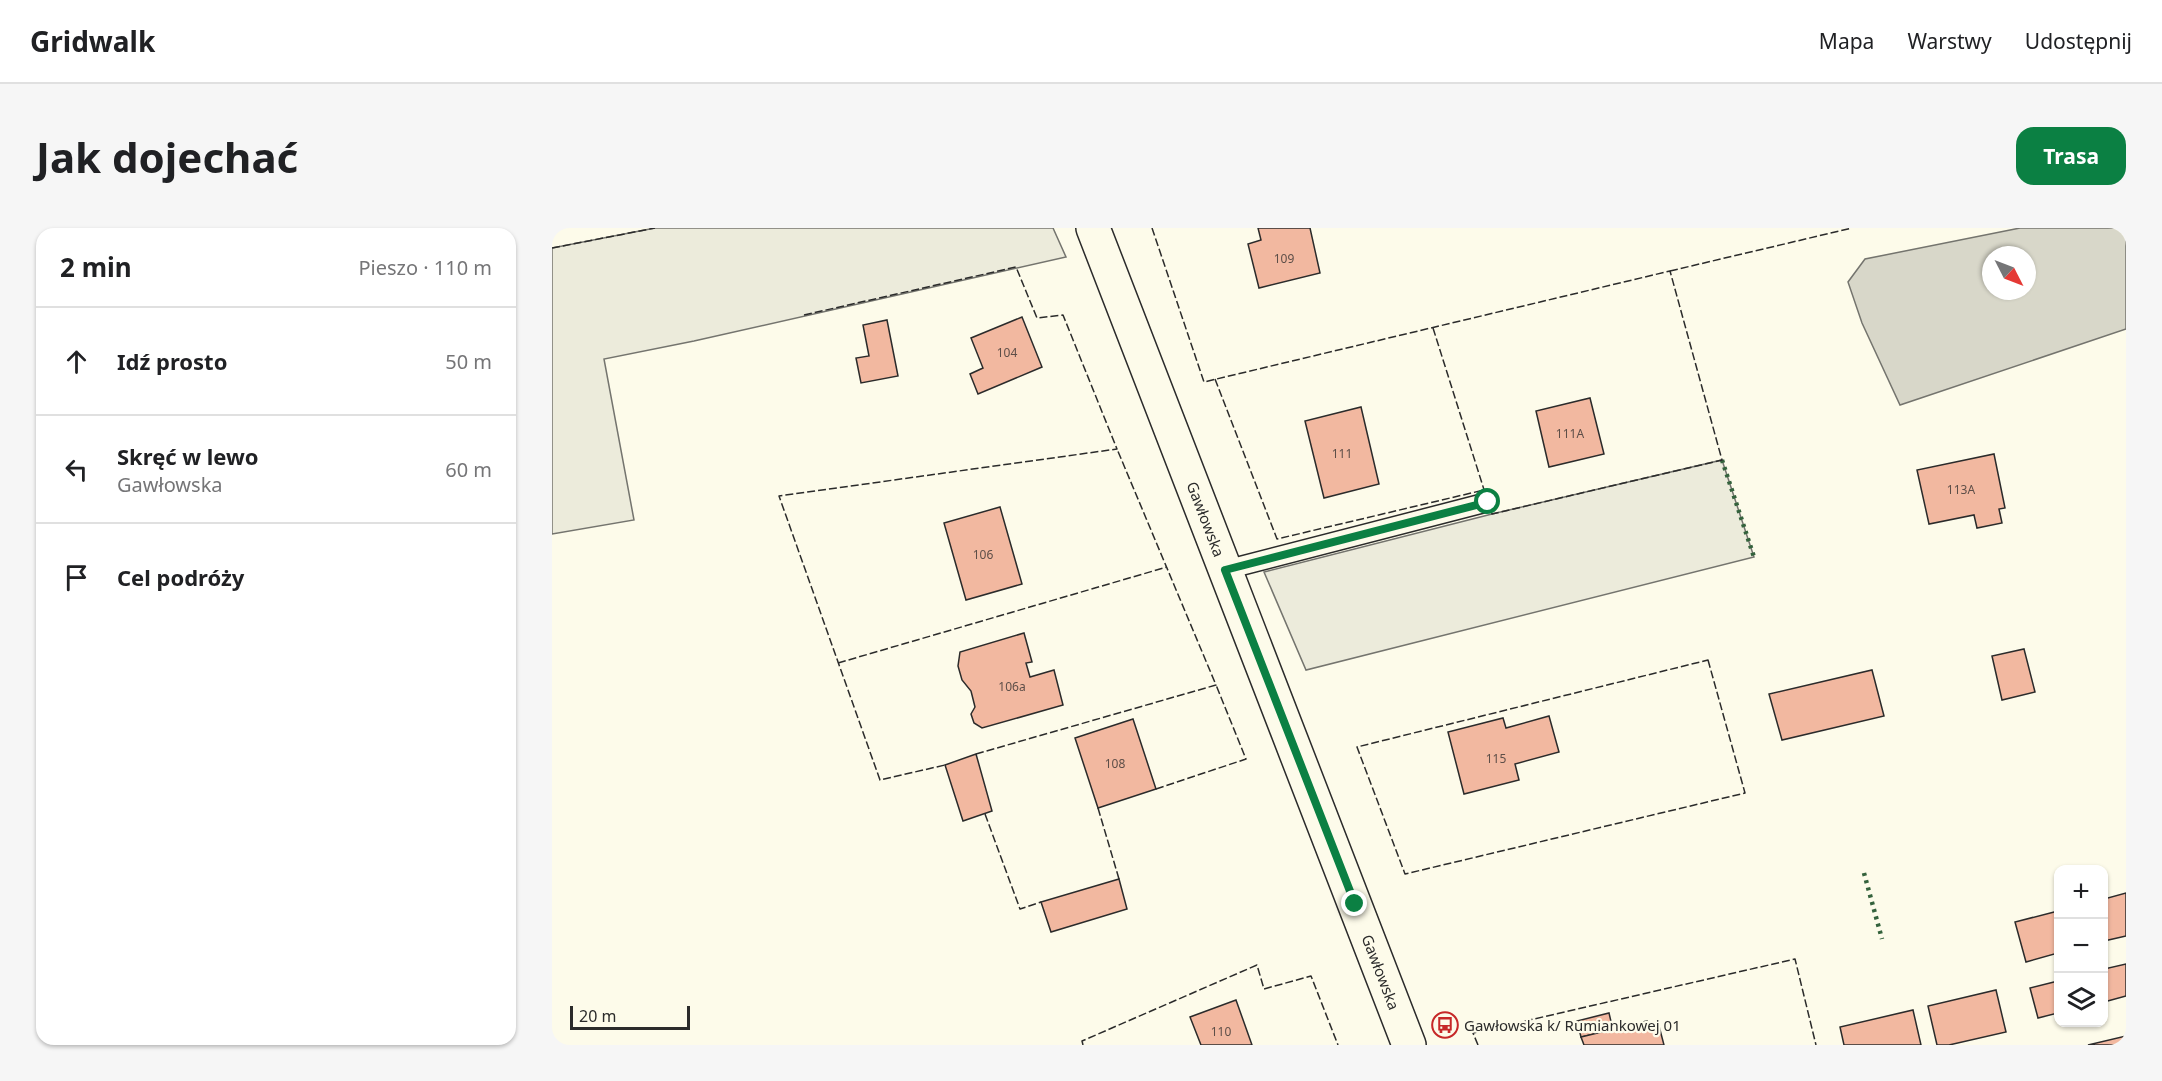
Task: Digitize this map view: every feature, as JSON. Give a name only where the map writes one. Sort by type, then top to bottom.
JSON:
[{"type":"street","name":"Gawłowska","points":[[1093,228],[1408,1045]]},
{"type":"lane","points":[[1225,570],[1488,502]]},
{"type":"shaded area","points":[[655,228],[1053,228],[1066,257],[694,341],[604,359],[634,520],[552,534],[552,248]]},
{"type":"shaded area","points":[[2020,228],[2126,228],[2126,329],[1900,405],[1862,323],[1848,282],[1865,259]]},
{"type":"shaded area","points":[[1722,460],[1754,557],[1306,670],[1264,572],[1492,514]]},
{"type":"building","points":[[1258,228],[1310,228],[1320,273],[1259,288],[1248,244],[1261,240]]},
{"type":"building","points":[[1022,317],[1042,367],[978,394],[970,374],[983,368],[971,338]]},
{"type":"building","points":[[887,320],[898,376],[861,383],[856,358],[869,356],[863,325]]},
{"type":"building","points":[[1590,398],[1604,454],[1549,467],[1536,411]]},
{"type":"building","points":[[1361,407],[1379,484],[1324,498],[1305,421]]},
{"type":"building","points":[[1994,454],[2005,508],[1999,509],[2002,523],[1977,528],[1974,515],[1929,524],[1917,470]]},
{"type":"building","points":[[1000,507],[1022,584],[966,600],[944,523]]},
{"type":"building","points":[[1024,633],[1032,662],[1026,663],[1030,677],[1054,670],[1063,705],[982,728],[974,723],[971,714],[975,707],[971,691],[962,680],[958,666],[960,652]]},
{"type":"building","points":[[2024,649],[2035,692],[2002,700],[1992,656]]},
{"type":"building","points":[[1872,670],[1884,716],[1782,740],[1769,694]]},
{"type":"building","points":[[1549,716],[1559,752],[1515,764],[1519,780],[1464,794],[1448,732],[1503,718],[1506,728]]},
{"type":"building","points":[[1133,719],[1156,789],[1098,808],[1075,738]]},
{"type":"building","points":[[976,754],[992,811],[963,821],[945,765]]},
{"type":"building","points":[[1119,879],[1127,909],[1051,932],[1041,902]]},
{"type":"building","points":[[2126,893],[2126,936],[2108,940],[2108,919],[2108,898]]},
{"type":"building","points":[[2054,912],[2054,954],[2026,962],[2015,922]]},
{"type":"building","points":[[2126,964],[2126,996],[2108,1001],[2108,968]]},
{"type":"building","points":[[2054,982],[2054,1014],[2038,1018],[2030,988]]},
{"type":"building","points":[[1996,990],[2006,1032],[1949,1045],[1937,1045],[1928,1006]]},
{"type":"building","points":[[1236,1000],[1252,1045],[1201,1045],[1190,1017]]},
{"type":"building","points":[[1913,1010],[1921,1045],[1844,1045],[1840,1027]]},
{"type":"building","points":[[1609,1013],[1613,1030],[1581,1037],[1577,1021]]},
{"type":"building","points":[[1647,1021],[1649,1029],[1659,1026],[1664,1045],[1584,1045],[1581,1037]]},
{"type":"building","points":[[2126,1036],[2126,1045],[2088,1045]]},
{"type":"hedge","points":[[1722,460],[1754,557]]},
{"type":"hedge","points":[[1864,873],[1882,939]]},
{"type":"fence","points":[[552,248],[655,228]]},
{"type":"fence","points":[[1152,228],[1204,382],[1670,271],[1722,460],[1492,514],[1489,505]]},
{"type":"fence","points":[[1670,271],[1852,228]]},
{"type":"fence","points":[[804,315],[1016,267],[1037,318],[1063,315],[1117,449],[779,496],[880,780],[945,765]]},
{"type":"fence","points":[[1433,328],[1486,496]]},
{"type":"fence","points":[[1215,379],[1277,539],[1484,490]]},
{"type":"fence","points":[[976,754],[1216,685],[1117,449]]},
{"type":"fence","points":[[838,663],[1167,567]]},
{"type":"fence","points":[[1708,660],[1745,793],[1405,874],[1357,747],[1708,660]]},
{"type":"fence","points":[[1156,789],[1246,759],[1216,685]]},
{"type":"fence","points":[[1098,808],[1119,879]]},
{"type":"fence","points":[[985,814],[1020,909],[1041,902]]},
{"type":"fence","points":[[1478,1045],[1473,1033],[1795,959],[1816,1045]]},
{"type":"fence","points":[[1083,1045],[1082,1041],[1257,965],[1264,989],[1311,976],[1338,1045]]},
{"type":"place","name":"Gawłowska k/ Rumiankowej 01","points":[[1445,1025]]},
{"type":"route","points":[[1355,904],[1225,570],[1488,502]]}]
